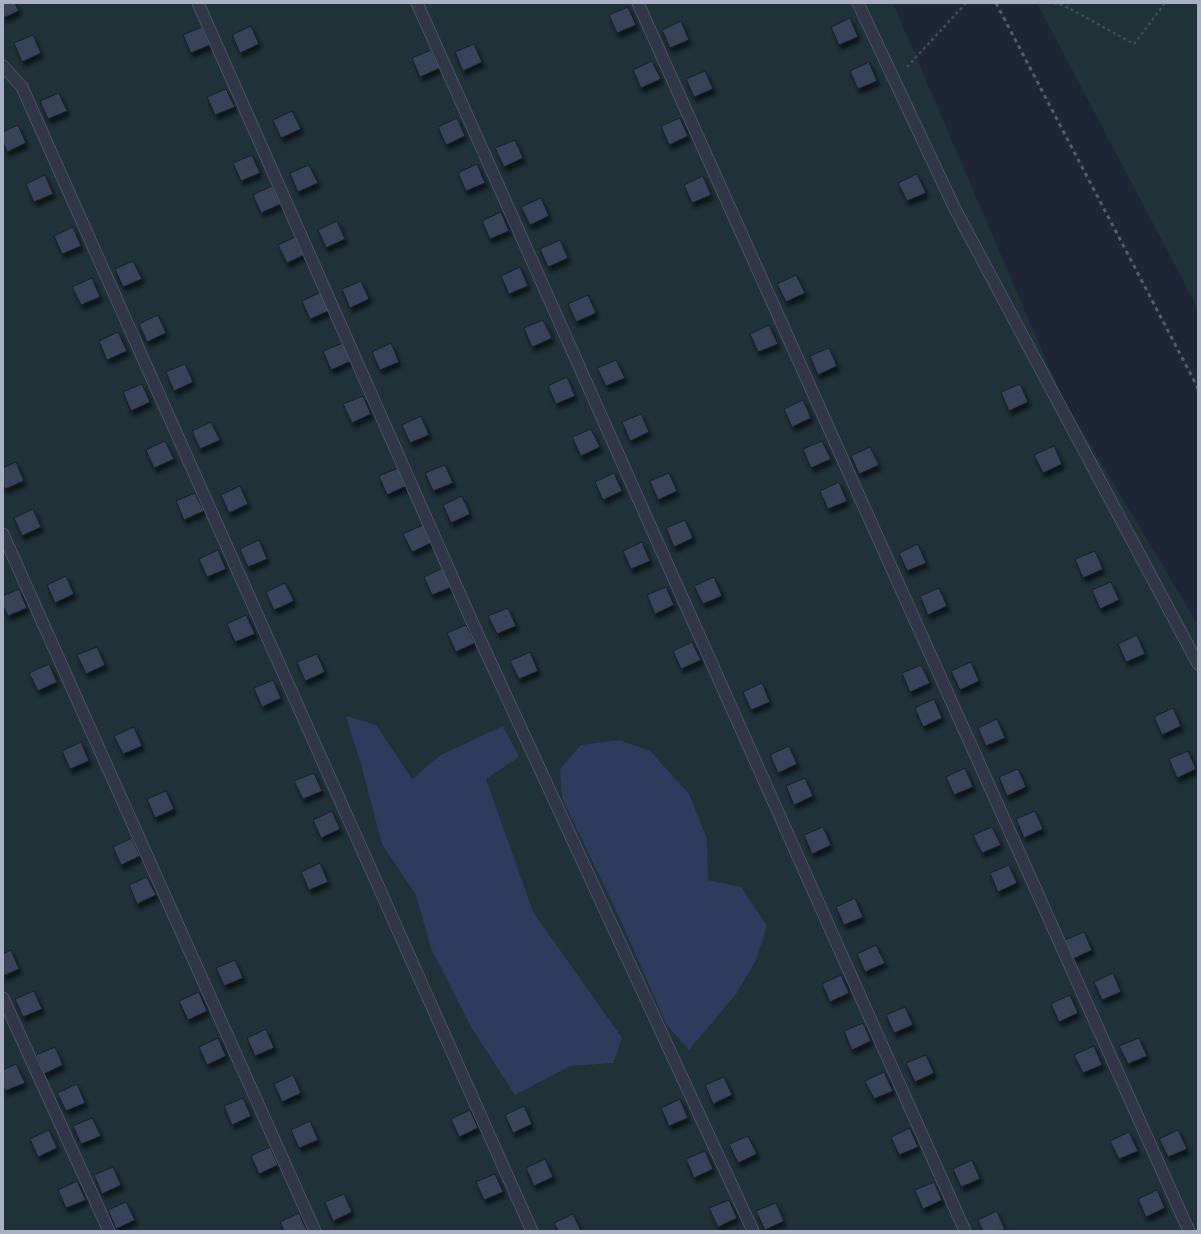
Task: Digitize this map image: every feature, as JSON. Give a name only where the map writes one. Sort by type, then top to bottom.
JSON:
[{"type":"lane","points":[[198,3],[478,635],[753,1231]]},
{"type":"lane","points":[[417,3],[965,1231]]},
{"type":"lane","points":[[638,3],[1189,1231]]},
{"type":"lane","points":[[858,3],[955,209],[1198,664]]},
{"type":"lane","points":[[3,66],[22,87],[532,1231]]},
{"type":"lane","points":[[3,534],[315,1231]]},
{"type":"lane","points":[[3,998],[109,1231]]},
{"type":"path","points":[[895,80],[966,3]]},
{"type":"path","points":[[1054,3],[1065,6],[1134,44],[1165,3]]},
{"type":"shaded area","points":[[3,3],[893,3],[1061,395],[1198,625],[1198,1231],[3,1231]]},
{"type":"shaded area","points":[[1037,3],[1198,3],[1198,309]]},
{"type":"water","points":[[346,716],[376,725],[412,779],[441,755],[503,726],[519,757],[486,779],[533,912],[622,1038],[613,1063],[570,1066],[515,1095],[471,1027],[431,948],[416,895],[382,844],[362,768]]},
{"type":"water","points":[[619,740],[650,751],[689,794],[707,839],[708,880],[741,887],[767,926],[756,960],[736,994],[689,1050],[666,1024],[622,923],[562,798],[560,769],[581,745]]},
{"type":"building","points":[[3,3],[15,3],[19,11],[3,18]]},
{"type":"building","points":[[628,7],[636,25],[617,33],[609,15]]},
{"type":"building","points":[[850,18],[858,37],[839,45],[831,27]]},
{"type":"building","points":[[681,21],[689,40],[670,48],[662,30]]},
{"type":"building","points":[[251,26],[259,44],[240,53],[232,35]]},
{"type":"building","points":[[202,27],[210,45],[191,53],[183,35]]},
{"type":"building","points":[[33,35],[41,53],[22,62],[14,43]]},
{"type":"building","points":[[474,44],[482,62],[463,71],[455,52]]},
{"type":"building","points":[[431,50],[440,68],[420,77],[412,58]]},
{"type":"building","points":[[652,61],[661,79],[641,88],[633,70]]},
{"type":"building","points":[[869,62],[877,81],[858,89],[850,71]]},
{"type":"building","points":[[705,71],[713,89],[694,97],[686,79]]},
{"type":"building","points":[[226,89],[235,107],[215,115],[207,97]]},
{"type":"building","points":[[59,93],[67,111],[48,119],[40,101]]},
{"type":"building","points":[[292,111],[301,129],[281,138],[273,120]]},
{"type":"building","points":[[457,118],[465,136],[446,145],[438,127]]},
{"type":"building","points":[[680,118],[688,136],[669,145],[661,126]]},
{"type":"building","points":[[18,125],[26,143],[7,152],[3,142],[3,132]]},
{"type":"building","points":[[515,140],[523,158],[504,167],[495,148]]},
{"type":"building","points":[[252,155],[260,173],[241,181],[233,163]]},
{"type":"building","points":[[477,164],[485,183],[466,191],[458,173]]},
{"type":"building","points":[[309,165],[318,183],[298,192],[290,173]]},
{"type":"building","points":[[917,174],[926,193],[907,201],[898,183]]},
{"type":"building","points":[[45,175],[53,194],[34,202],[26,184]]},
{"type":"building","points":[[703,176],[711,195],[692,203],[684,185]]},
{"type":"building","points":[[272,186],[281,204],[261,213],[253,195]]},
{"type":"building","points":[[541,198],[549,216],[530,225],[521,207]]},
{"type":"building","points":[[501,212],[509,231],[490,239],[482,221]]},
{"type":"building","points":[[337,221],[345,239],[326,248],[318,230]]},
{"type":"building","points":[[73,227],[81,246],[62,254],[54,236]]},
{"type":"building","points":[[297,236],[306,254],[287,263],[278,245]]},
{"type":"building","points":[[560,240],[568,258],[548,267],[540,249]]},
{"type":"building","points":[[133,261],[142,279],[123,287],[115,269]]},
{"type":"building","points":[[520,267],[528,286],[509,294],[501,276]]},
{"type":"building","points":[[796,275],[805,293],[786,302],[777,284]]},
{"type":"building","points":[[92,278],[100,297],[81,305],[72,287]]},
{"type":"building","points":[[361,281],[369,299],[350,308],[342,289]]},
{"type":"building","points":[[321,292],[329,311],[310,319],[302,301]]},
{"type":"building","points":[[588,295],[596,313],[576,322],[568,304]]},
{"type":"building","points":[[158,315],[166,333],[147,342],[139,324]]},
{"type":"building","points":[[543,320],[552,338],[532,347],[524,328]]},
{"type":"building","points":[[769,325],[778,344],[758,352],[750,334]]},
{"type":"building","points":[[118,332],[127,351],[107,360],[99,341]]},
{"type":"building","points":[[343,343],[351,361],[331,370],[323,351]]},
{"type":"building","points":[[391,343],[399,362],[380,370],[372,352]]},
{"type":"building","points":[[829,348],[837,366],[818,375],[810,356]]},
{"type":"building","points":[[616,360],[625,378],[606,386],[597,368]]},
{"type":"building","points":[[185,364],[193,382],[174,391],[166,372]]},
{"type":"building","points":[[567,377],[575,396],[556,404],[548,386]]},
{"type":"building","points":[[142,384],[150,402],[131,411],[123,392]]},
{"type":"building","points":[[1020,384],[1028,402],[1009,411],[1001,392]]},
{"type":"building","points":[[363,396],[371,414],[352,423],[343,404]]},
{"type":"building","points":[[803,400],[811,418],[792,427],[784,409]]},
{"type":"building","points":[[641,414],[649,432],[630,441],[622,422]]},
{"type":"building","points":[[421,416],[429,435],[410,443],[402,425]]},
{"type":"building","points":[[211,422],[220,440],[200,449],[192,431]]},
{"type":"building","points":[[591,429],[600,447],[581,456],[572,437]]},
{"type":"building","points":[[165,441],[174,459],[154,468],[146,450]]},
{"type":"building","points":[[822,441],[831,459],[811,468],[803,449]]},
{"type":"building","points":[[1054,446],[1062,464],[1043,473],[1034,455]]},
{"type":"building","points":[[870,447],[879,465],[859,474],[851,456]]},
{"type":"building","points":[[16,462],[24,481],[5,489],[3,485],[3,468]]},
{"type":"building","points":[[445,465],[453,483],[433,491],[425,473]]},
{"type":"building","points":[[398,468],[406,486],[387,495],[379,476]]},
{"type":"building","points":[[614,473],[622,491],[603,500],[595,482]]},
{"type":"building","points":[[669,473],[677,491],[658,500],[650,481]]},
{"type":"building","points":[[839,482],[847,501],[828,509],[820,491]]},
{"type":"building","points":[[240,486],[248,504],[229,513],[221,495]]},
{"type":"building","points":[[195,493],[204,511],[184,520],[176,501]]},
{"type":"building","points":[[462,496],[470,514],[451,523],[443,505]]},
{"type":"building","points":[[33,509],[41,527],[22,536],[14,518]]},
{"type":"building","points":[[685,520],[693,538],[674,547],[666,528]]},
{"type":"building","points":[[423,525],[431,543],[412,552],[403,534]]},
{"type":"building","points":[[259,540],[267,559],[248,567],[240,549]]},
{"type":"building","points":[[642,542],[650,561],[631,569],[623,551]]},
{"type":"building","points":[[918,544],[926,563],[907,571],[899,553]]},
{"type":"building","points":[[218,550],[226,569],[207,577],[199,559]]},
{"type":"building","points":[[1095,551],[1103,569],[1083,578],[1075,559]]},
{"type":"building","points":[[443,568],[452,587],[432,595],[424,577]]},
{"type":"building","points":[[66,576],[74,594],[55,603],[47,585]]},
{"type":"building","points":[[714,577],[722,596],[703,604],[694,586]]},
{"type":"building","points":[[1111,582],[1119,600],[1100,609],[1092,590]]},
{"type":"building","points":[[285,583],[294,601],[274,610],[266,592]]},
{"type":"building","points":[[666,587],[674,605],[655,614],[647,595]]},
{"type":"building","points":[[939,588],[947,606],[928,615],[920,596]]},
{"type":"building","points":[[19,589],[27,608],[8,616],[3,606],[3,596]]},
{"type":"building","points":[[508,608],[516,626],[497,634],[488,616]]},
{"type":"building","points":[[246,615],[255,634],[235,642],[227,624]]},
{"type":"building","points":[[466,625],[475,643],[456,652],[447,633]]},
{"type":"building","points":[[1137,635],[1145,654],[1126,662],[1118,644]]},
{"type":"building","points":[[692,642],[701,660],[681,669],[673,651]]},
{"type":"building","points":[[97,647],[105,665],[86,674],[77,655]]},
{"type":"building","points":[[530,652],[538,671],[519,679],[510,661]]},
{"type":"building","points":[[317,654],[325,672],[305,681],[297,662]]},
{"type":"building","points":[[971,662],[979,681],[960,690],[951,671]]},
{"type":"building","points":[[49,664],[57,682],[38,691],[29,673]]},
{"type":"building","points":[[921,665],[930,683],[910,692],[902,673]]},
{"type":"building","points":[[273,680],[281,698],[262,707],[254,688]]},
{"type":"building","points":[[762,683],[770,702],[751,710],[743,692]]},
{"type":"building","points":[[934,699],[942,718],[923,727],[915,708]]},
{"type":"building","points":[[1173,708],[1181,726],[1162,735],[1154,717]]},
{"type":"building","points":[[997,719],[1005,738],[986,746],[978,728]]},
{"type":"building","points":[[134,727],[142,746],[123,754],[114,736]]},
{"type":"building","points":[[81,742],[89,761],[70,769],[62,751]]},
{"type":"building","points":[[789,746],[797,764],[778,773],[770,755]]},
{"type":"building","points":[[1188,751],[1196,769],[1177,778],[1169,759]]},
{"type":"building","points":[[965,768],[973,787],[954,795],[946,777]]},
{"type":"building","points":[[1018,769],[1026,787],[1007,796],[999,777]]},
{"type":"building","points":[[314,773],[322,791],[303,799],[294,781]]},
{"type":"building","points":[[805,778],[813,796],[794,805],[786,786]]},
{"type":"building","points":[[166,791],[174,809],[155,818],[147,799]]},
{"type":"building","points":[[332,811],[340,829],[321,838],[313,820]]},
{"type":"building","points":[[1035,811],[1043,829],[1024,838],[1016,819]]},
{"type":"building","points":[[823,827],[831,845],[812,854],[804,835]]},
{"type":"building","points":[[992,827],[1001,845],[982,853],[973,835]]},
{"type":"building","points":[[132,838],[140,856],[121,865],[113,847]]},
{"type":"building","points":[[320,863],[328,882],[309,890],[301,872]]},
{"type":"building","points":[[1009,865],[1017,883],[998,892],[990,873]]},
{"type":"building","points":[[147,877],[156,895],[137,904],[129,885]]},
{"type":"building","points":[[855,898],[863,917],[844,925],[836,907]]},
{"type":"building","points":[[1084,932],[1092,950],[1073,959],[1065,940]]},
{"type":"building","points":[[876,945],[885,963],[865,972],[857,954]]},
{"type":"building","points":[[11,950],[19,969],[3,976],[3,954]]},
{"type":"building","points":[[235,960],[243,978],[224,986],[216,968]]},
{"type":"building","points":[[1113,973],[1121,992],[1102,1000],[1094,982]]},
{"type":"building","points":[[841,975],[849,993],[830,1002],[822,984]]},
{"type":"building","points":[[34,991],[42,1009],[23,1017],[15,999]]},
{"type":"building","points":[[199,992],[207,1011],[188,1020],[179,1001]]},
{"type":"building","points":[[1070,995],[1078,1013],[1059,1022],[1051,1004]]},
{"type":"building","points":[[905,1007],[913,1025],[894,1033],[886,1015]]},
{"type":"building","points":[[863,1023],[871,1041],[852,1050],[844,1031]]},
{"type":"building","points":[[266,1029],[274,1048],[255,1056],[247,1038]]},
{"type":"building","points":[[218,1038],[226,1056],[207,1065],[199,1047]]},
{"type":"building","points":[[1139,1038],[1147,1056],[1128,1064],[1119,1046]]},
{"type":"building","points":[[1094,1046],[1102,1065],[1083,1073],[1074,1055]]},
{"type":"building","points":[[55,1047],[63,1065],[44,1074],[36,1055]]},
{"type":"building","points":[[926,1055],[934,1073],[915,1082],[906,1063]]},
{"type":"building","points":[[16,1064],[25,1083],[5,1091],[3,1086],[3,1070]]},
{"type":"building","points":[[884,1072],[893,1091],[874,1099],[865,1081]]},
{"type":"building","points":[[293,1075],[301,1093],[282,1102],[274,1084]]},
{"type":"building","points":[[724,1077],[732,1095],[713,1104],[705,1085]]},
{"type":"building","points":[[77,1084],[85,1103],[66,1111],[57,1093]]},
{"type":"building","points":[[243,1098],[251,1116],[232,1125],[224,1106]]},
{"type":"building","points":[[680,1099],[688,1118],[669,1126],[661,1108]]},
{"type":"building","points":[[524,1106],[532,1124],[513,1133],[505,1115]]},
{"type":"building","points":[[470,1110],[478,1128],[459,1137],[451,1119]]},
{"type":"building","points":[[92,1118],[101,1136],[81,1144],[73,1126]]},
{"type":"building","points":[[310,1121],[318,1140],[299,1148],[291,1130]]},
{"type":"building","points":[[910,1128],[918,1147],[899,1155],[891,1137]]},
{"type":"building","points":[[49,1130],[57,1148],[38,1157],[30,1139]]},
{"type":"building","points":[[1178,1130],[1187,1149],[1168,1157],[1159,1139]]},
{"type":"building","points":[[1129,1132],[1138,1151],[1119,1159],[1110,1141]]},
{"type":"building","points":[[748,1136],[757,1154],[738,1163],[729,1144]]},
{"type":"building","points":[[270,1147],[278,1165],[259,1174],[251,1156]]},
{"type":"building","points":[[705,1151],[713,1169],[694,1178],[686,1159]]},
{"type":"building","points":[[545,1159],[553,1177],[534,1186],[526,1168]]},
{"type":"building","points":[[972,1160],[980,1179],[961,1187],[953,1169]]},
{"type":"building","points":[[113,1167],[121,1185],[102,1194],[94,1175]]},
{"type":"building","points":[[495,1174],[503,1192],[484,1200],[476,1182]]},
{"type":"building","points":[[77,1181],[86,1200],[66,1208],[58,1190]]},
{"type":"building","points":[[934,1182],[942,1200],[923,1209],[915,1190]]},
{"type":"building","points":[[1157,1190],[1165,1208],[1146,1217],[1138,1199]]},
{"type":"building","points":[[344,1194],[352,1212],[333,1221],[325,1202]]},
{"type":"building","points":[[729,1200],[737,1218],[718,1227],[709,1208]]},
{"type":"building","points":[[126,1202],[135,1220],[116,1229],[108,1210]]},
{"type":"building","points":[[776,1203],[784,1221],[765,1230],[756,1211]]},
{"type":"building","points":[[997,1211],[1005,1230],[983,1231],[978,1220]]},
{"type":"building","points":[[299,1213],[307,1231],[284,1231],[280,1222]]},
{"type":"building","points":[[573,1214],[581,1231],[558,1231],[554,1223]]},
{"type":"railway","points":[[996,3],[1198,388]]}]
